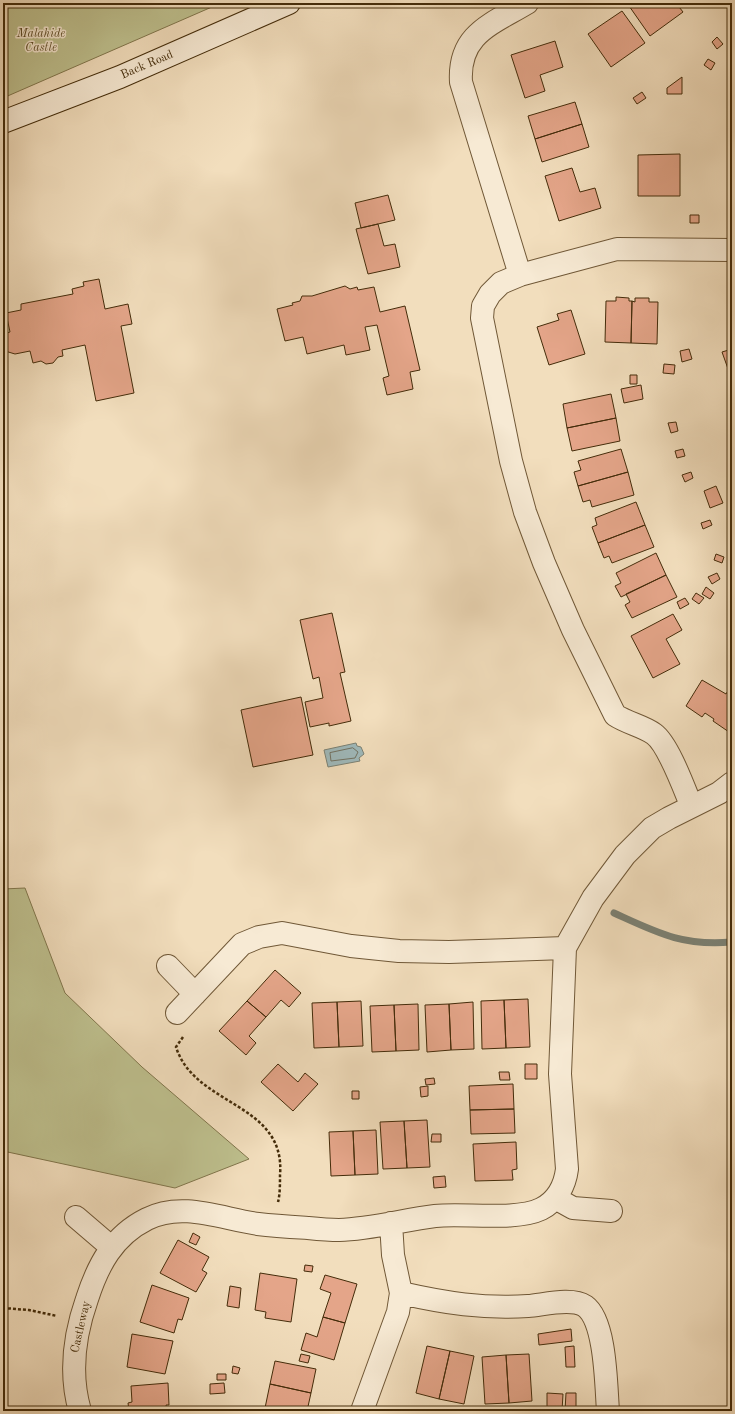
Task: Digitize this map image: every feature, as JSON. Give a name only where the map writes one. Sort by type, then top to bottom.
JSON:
[{"type":"street","name":"Back Road","points":[[3,122],[120,77],[289,3]]},
{"type":"street","points":[[520,275],[461,82],[460,65],[464,51],[480,31],[528,3]]},
{"type":"street","points":[[691,805],[666,750],[655,734],[627,723],[615,715],[573,630],[544,563],[525,512],[511,461],[482,318],[483,306],[490,294],[501,283],[520,275],[617,249],[732,250]]},
{"type":"street","points":[[610,1211],[573,1208],[555,1198],[565,1182],[567,1169],[560,1074],[565,948],[593,898],[625,855],[652,828],[691,805],[719,793],[732,783]]},
{"type":"street","points":[[177,1013],[242,944],[259,937],[282,933],[351,946],[398,951],[449,952],[565,948]]},
{"type":"street","points":[[168,966],[195,994]]},
{"type":"street","name":"Castleway","points":[[80,1411],[76,1398],[73,1360],[79,1321],[99,1267],[112,1247],[124,1234],[148,1218],[176,1211],[214,1214],[252,1222],[338,1230],[436,1216],[525,1214],[541,1209],[551,1203],[555,1198]]},
{"type":"street","points":[[76,1217],[112,1247]]},
{"type":"street","points":[[362,1411],[398,1312],[401,1293],[393,1255],[391,1223]]},
{"type":"street","points":[[401,1293],[441,1303],[468,1306],[527,1306],[569,1302],[584,1306],[594,1319],[602,1343],[608,1411]]},
{"type":"path","points":[[177,1013],[191,1027],[180,1039],[176,1047],[185,1068],[208,1088],[234,1106],[255,1117],[264,1125],[273,1138],[278,1153],[281,1171],[278,1202],[272,1201]]},
{"type":"path","points":[[3,1308],[29,1310],[79,1321]]},
{"type":"green space","name":"Malahide Castle","points":[[3,3],[221,3],[3,98]]},
{"type":"green space","points":[[25,888],[65,993],[142,1067],[249,1159],[175,1188],[3,1151],[3,889]]},
{"type":"water","points":[[356,743],[357,746],[361,747],[364,754],[359,758],[360,761],[328,767],[324,750]]},
{"type":"building","points":[[627,3],[676,3],[683,12],[650,36]]},
{"type":"building","points":[[622,11],[645,43],[611,67],[588,34]]},
{"type":"building","points":[[717,37],[723,44],[717,49],[712,42]]},
{"type":"building","points":[[555,41],[563,67],[540,75],[545,91],[525,98],[511,55]]},
{"type":"building","points":[[708,59],[715,63],[711,70],[704,65]]},
{"type":"building","points":[[682,77],[682,94],[667,94],[667,88]]},
{"type":"building","points":[[642,92],[646,98],[637,104],[633,98]]},
{"type":"building","points":[[575,102],[582,124],[535,139],[528,116]]},
{"type":"building","points":[[582,124],[589,147],[542,162],[535,139]]},
{"type":"building","points":[[680,154],[680,196],[638,196],[638,155]]},
{"type":"building","points":[[729,164],[732,164],[732,207],[728,207]]},
{"type":"building","points":[[572,168],[580,192],[595,188],[601,208],[559,221],[545,176]]},
{"type":"building","points":[[388,195],[395,220],[361,228],[355,203]]},
{"type":"building","points":[[690,215],[699,215],[699,223],[690,223]]},
{"type":"building","points":[[378,224],[384,246],[395,244],[400,267],[368,274],[356,229]]},
{"type":"building","points":[[99,279],[105,309],[128,304],[132,324],[121,326],[134,393],[96,401],[85,345],[62,350],[63,356],[58,357],[53,363],[46,364],[41,361],[33,363],[30,351],[15,354],[5,351],[3,334],[10,332],[6,313],[21,310],[21,304],[73,294],[72,289],[84,286],[83,282]]},
{"type":"building","points":[[345,286],[350,289],[357,287],[358,290],[374,287],[380,312],[405,306],[420,370],[410,372],[413,389],[387,395],[383,378],[389,376],[377,325],[365,327],[370,350],[346,355],[344,345],[307,354],[303,337],[285,341],[277,309],[293,305],[292,303],[300,301],[302,296],[312,296]]},
{"type":"building","points":[[729,291],[732,291],[732,331]]},
{"type":"building","points":[[616,297],[629,298],[629,301],[632,301],[631,343],[605,342],[606,301],[616,301]]},
{"type":"building","points":[[635,298],[649,298],[649,302],[658,302],[657,344],[631,343],[632,301],[635,302]]},
{"type":"building","points":[[571,310],[585,354],[549,365],[537,327],[559,320],[557,314]]},
{"type":"building","points":[[689,349],[692,359],[682,362],[680,351]]},
{"type":"building","points":[[732,349],[732,380],[722,352]]},
{"type":"building","points":[[664,364],[675,365],[674,374],[663,373]]},
{"type":"building","points":[[630,375],[637,375],[637,384],[630,384]]},
{"type":"building","points":[[641,385],[643,399],[624,403],[621,389]]},
{"type":"building","points":[[611,394],[616,418],[567,428],[563,404]]},
{"type":"building","points":[[616,418],[620,441],[572,451],[567,428]]},
{"type":"building","points":[[676,422],[678,431],[671,433],[668,423]]},
{"type":"building","points":[[621,449],[628,472],[578,486],[574,472],[581,470],[578,461]]},
{"type":"building","points":[[683,449],[685,456],[677,458],[675,451]]},
{"type":"building","points":[[628,472],[634,495],[592,507],[590,500],[583,502],[578,486]]},
{"type":"building","points":[[691,472],[693,478],[685,482],[682,475]]},
{"type":"building","points":[[716,486],[723,503],[710,508],[704,491]]},
{"type":"building","points":[[636,502],[645,525],[598,543],[592,527],[597,525],[595,518]]},
{"type":"building","points":[[710,520],[712,525],[703,529],[701,523]]},
{"type":"building","points":[[645,525],[654,547],[612,563],[609,556],[604,558],[598,543]]},
{"type":"building","points":[[656,553],[666,575],[621,597],[615,586],[621,583],[616,573]]},
{"type":"building","points":[[716,554],[724,557],[722,563],[714,560]]},
{"type":"building","points":[[717,573],[720,579],[712,584],[708,577]]},
{"type":"building","points":[[666,575],[677,597],[632,618],[625,605],[630,602],[626,594]]},
{"type":"building","points":[[706,587],[714,593],[710,599],[702,594]]},
{"type":"building","points":[[696,593],[704,598],[699,604],[692,599]]},
{"type":"building","points":[[685,598],[689,604],[680,609],[677,602]]},
{"type":"building","points":[[332,613],[345,672],[340,673],[351,721],[329,726],[329,723],[310,727],[305,702],[323,698],[319,677],[313,679],[300,620]]},
{"type":"building","points":[[673,614],[682,630],[666,639],[680,664],[653,678],[631,636]]},
{"type":"building","points":[[702,680],[726,694],[732,684],[732,727],[729,732],[713,721],[714,719],[705,713],[702,717],[686,706]]},
{"type":"building","points":[[301,697],[313,755],[253,767],[241,710]]},
{"type":"building","points":[[275,970],[301,993],[289,1007],[281,1000],[266,1017],[247,1001]]},
{"type":"building","points":[[528,999],[530,1047],[506,1048],[504,1000]]},
{"type":"building","points":[[504,1000],[506,1048],[482,1049],[481,1001]]},
{"type":"building","points":[[247,1001],[266,1017],[249,1036],[256,1043],[246,1055],[219,1031]]},
{"type":"building","points":[[361,1001],[363,1046],[339,1047],[337,1002]]},
{"type":"building","points":[[337,1002],[339,1047],[314,1048],[312,1003]]},
{"type":"building","points":[[473,1002],[474,1049],[451,1050],[449,1004]]},
{"type":"building","points":[[418,1004],[419,1050],[396,1051],[394,1005]]},
{"type":"building","points":[[449,1004],[451,1050],[427,1052],[425,1005]]},
{"type":"building","points":[[394,1005],[396,1051],[372,1052],[370,1006]]},
{"type":"building","points":[[278,1064],[298,1082],[305,1073],[318,1084],[293,1111],[261,1082]]},
{"type":"building","points":[[525,1064],[537,1064],[537,1079],[525,1079]]},
{"type":"building","points":[[499,1072],[509,1072],[510,1080],[500,1080]]},
{"type":"building","points":[[434,1078],[435,1084],[426,1085],[425,1079]]},
{"type":"building","points":[[513,1084],[514,1109],[470,1110],[469,1086]]},
{"type":"building","points":[[428,1086],[428,1096],[421,1097],[420,1087]]},
{"type":"building","points":[[352,1091],[359,1091],[359,1099],[352,1099]]},
{"type":"building","points":[[514,1109],[515,1133],[471,1134],[470,1110]]},
{"type":"building","points":[[427,1120],[430,1167],[407,1168],[404,1121]]},
{"type":"building","points":[[404,1121],[407,1168],[383,1169],[380,1122]]},
{"type":"building","points":[[376,1130],[378,1174],[355,1175],[353,1131]]},
{"type":"building","points":[[353,1131],[355,1175],[331,1176],[329,1132]]},
{"type":"building","points":[[432,1134],[441,1134],[441,1142],[431,1142]]},
{"type":"building","points":[[516,1142],[517,1169],[512,1170],[513,1180],[475,1181],[473,1144]]},
{"type":"building","points":[[445,1176],[446,1187],[434,1188],[433,1177]]},
{"type":"building","points":[[193,1233],[200,1237],[196,1245],[189,1242]]},
{"type":"building","points":[[178,1240],[209,1257],[202,1270],[207,1273],[196,1292],[160,1273]]},
{"type":"building","points":[[305,1265],[313,1266],[312,1272],[304,1271]]},
{"type":"building","points":[[260,1273],[297,1279],[291,1322],[265,1318],[266,1312],[255,1310]]},
{"type":"building","points":[[325,1275],[357,1284],[345,1323],[323,1317],[331,1293],[320,1289]]},
{"type":"building","points":[[152,1285],[189,1298],[182,1320],[178,1319],[174,1333],[140,1322]]},
{"type":"building","points":[[230,1286],[241,1288],[239,1308],[227,1306]]},
{"type":"building","points":[[323,1317],[345,1323],[334,1360],[301,1350],[306,1333],[317,1337]]},
{"type":"building","points":[[571,1329],[572,1341],[539,1345],[538,1334]]},
{"type":"building","points":[[132,1334],[173,1341],[165,1374],[127,1367]]},
{"type":"building","points":[[427,1346],[450,1351],[439,1399],[416,1393]]},
{"type":"building","points":[[574,1346],[575,1367],[566,1367],[565,1347]]},
{"type":"building","points":[[450,1351],[474,1356],[464,1404],[439,1399]]},
{"type":"building","points":[[301,1354],[310,1356],[308,1363],[299,1361]]},
{"type":"building","points":[[529,1354],[532,1401],[509,1403],[506,1355]]},
{"type":"building","points":[[506,1355],[509,1403],[485,1404],[482,1357]]},
{"type":"building","points":[[275,1361],[316,1369],[311,1393],[270,1384]]},
{"type":"building","points":[[233,1366],[240,1368],[238,1374],[232,1373]]},
{"type":"building","points":[[217,1374],[226,1374],[226,1380],[217,1380]]},
{"type":"building","points":[[168,1383],[169,1405],[166,1405],[167,1411],[129,1411],[128,1403],[132,1402],[131,1386]]},
{"type":"building","points":[[224,1383],[225,1393],[210,1394],[210,1384]]},
{"type":"building","points":[[270,1384],[311,1393],[307,1411],[277,1411],[265,1408]]},
{"type":"building","points":[[547,1393],[563,1394],[562,1411],[547,1411]]},
{"type":"building","points":[[566,1393],[576,1393],[576,1411],[565,1411]]},
{"type":"waterway","points":[[614,913],[644,927],[684,940],[714,943],[731,942]]}]
